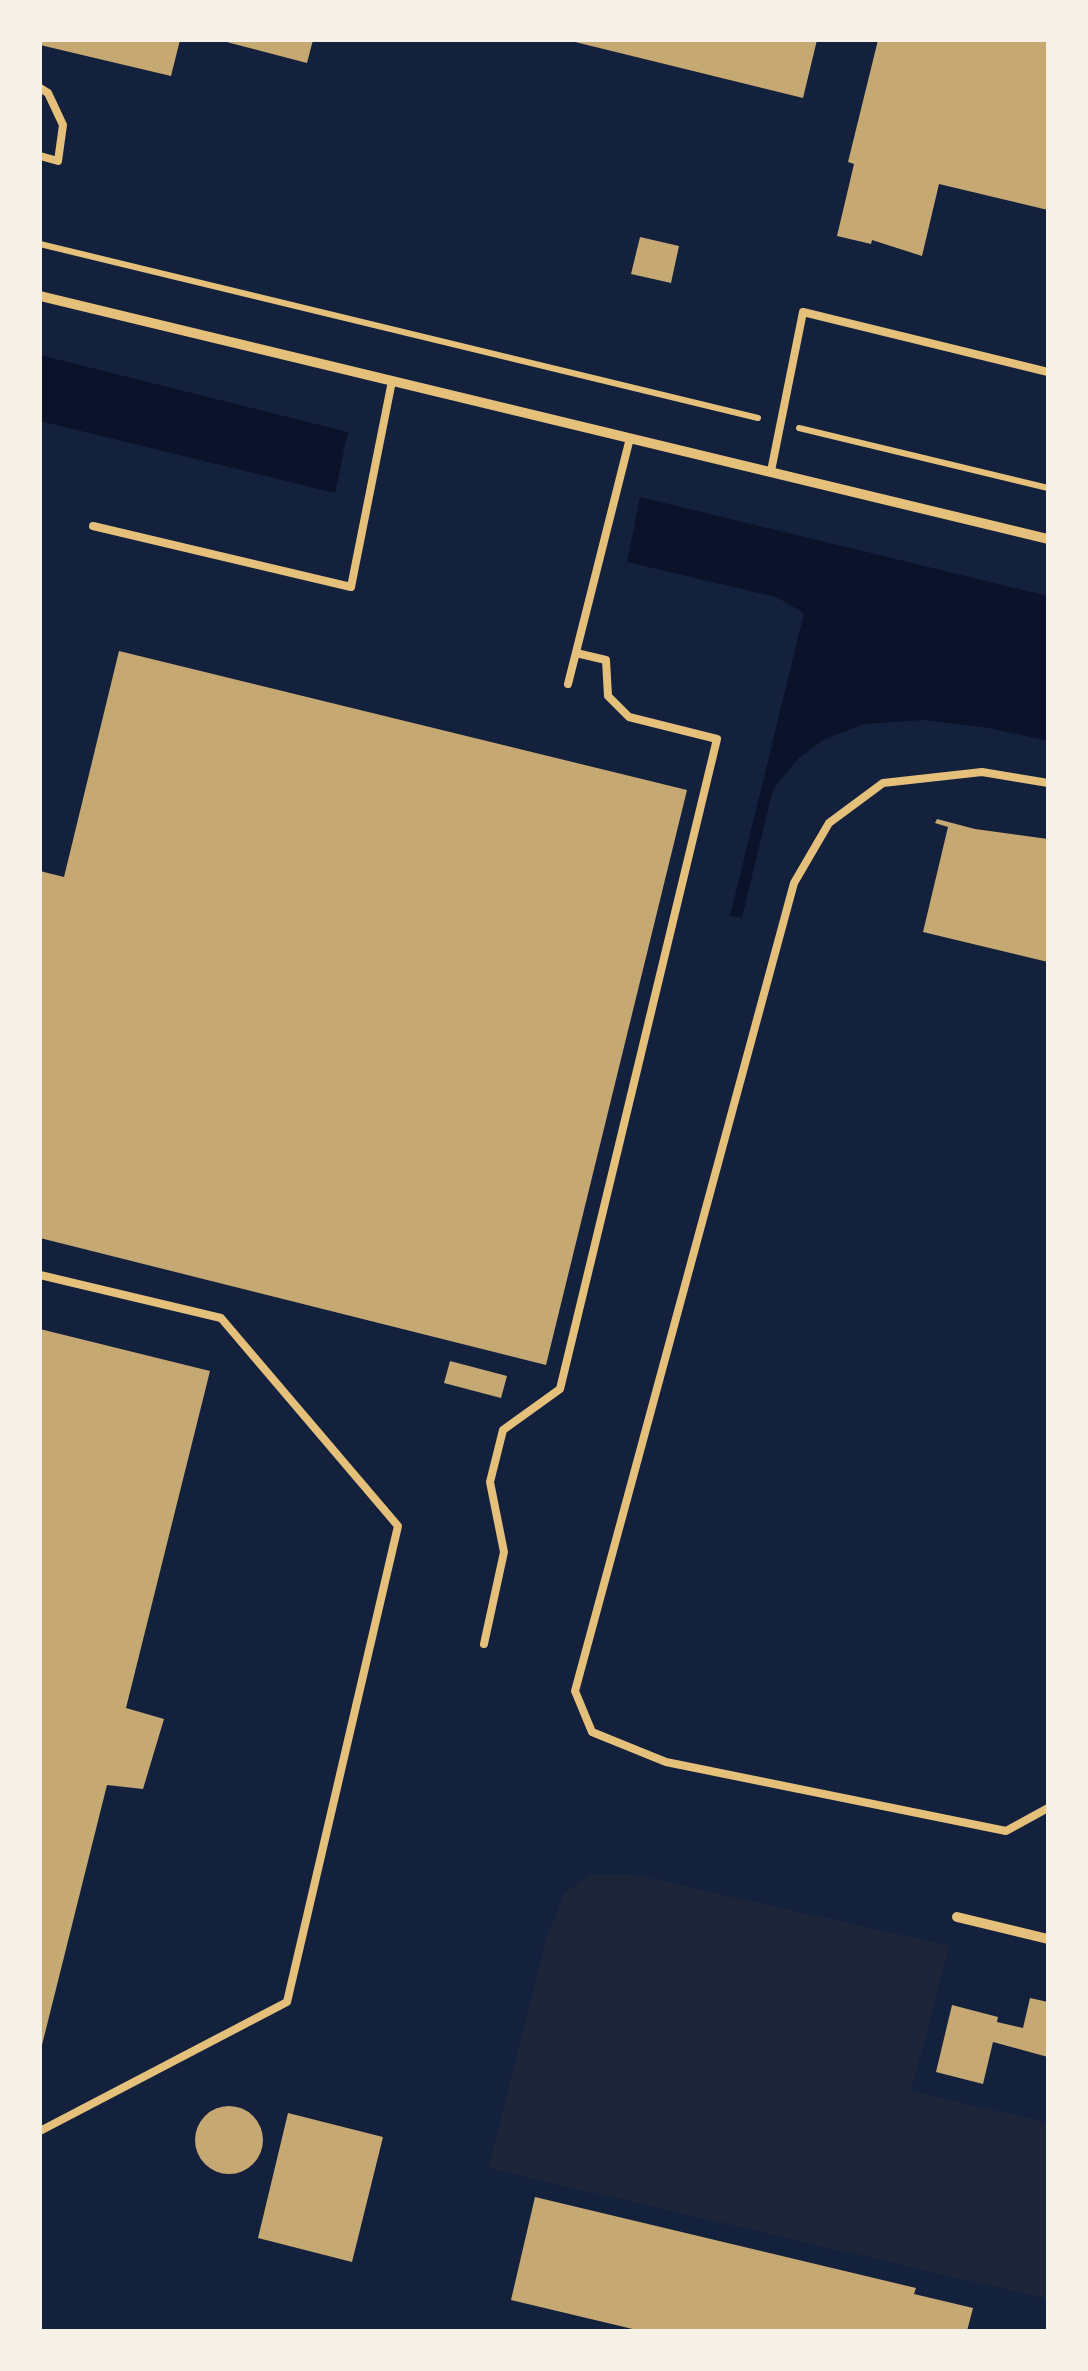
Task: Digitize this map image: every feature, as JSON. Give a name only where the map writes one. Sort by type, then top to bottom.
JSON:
[{"type":"street","points":[[40,296],[1048,539]]},
{"type":"street","points":[[957,1917],[1048,1940]]},
{"type":"lane","points":[[40,88],[48,93],[64,125],[58,161],[40,156]]},
{"type":"lane","points":[[771,472],[802,312],[1048,372]]},
{"type":"lane","points":[[93,526],[351,587],[392,381]]},
{"type":"lane","points":[[568,684],[630,438]]},
{"type":"lane","points":[[484,1644],[504,1552],[490,1482],[503,1430],[560,1389],[717,739],[629,717],[608,696],[606,660],[576,654]]},
{"type":"lane","points":[[1048,783],[982,772],[883,783],[829,823],[794,883],[575,1691],[592,1732],[666,1762],[1006,1831],[1048,1808]]},
{"type":"lane","points":[[40,1275],[221,1318],[398,1526],[287,2002],[40,2131]]},
{"type":"path","points":[[40,244],[1048,488]]},
{"type":"shaded area","points":[[40,355],[348,432],[335,493],[40,421]]},
{"type":"shaded area","points":[[640,497],[1048,596],[1048,741],[924,720],[865,724],[825,739],[799,758],[773,789],[742,918],[730,916],[804,613],[776,597],[627,562]]},
{"type":"shaded area","points":[[591,1875],[635,1875],[949,1946],[911,2091],[1048,2123],[1048,2299],[488,2168],[548,1934],[565,1893]]},
{"type":"building","points":[[40,40],[180,40],[171,76],[40,45]]},
{"type":"building","points":[[219,40],[313,40],[307,63]]},
{"type":"building","points":[[567,40],[817,40],[803,98]]},
{"type":"building","points":[[878,40],[1048,40],[1048,210],[939,184],[922,256],[872,240],[871,244],[837,236],[854,164],[848,162]]},
{"type":"building","points":[[640,237],[679,246],[671,283],[631,274]]},
{"type":"building","points":[[119,651],[687,790],[546,1365],[40,1238],[40,871],[64,877]]},
{"type":"building","points":[[937,819],[975,829],[1048,839],[1048,962],[923,932],[948,827],[935,823]]},
{"type":"building","points":[[40,1329],[210,1371],[126,1708],[164,1719],[143,1789],[107,1785],[41,2049]]},
{"type":"building","points":[[450,1361],[507,1376],[501,1398],[444,1383]]},
{"type":"building","points":[[1030,1998],[1048,2002],[1048,2057],[993,2042],[983,2084],[936,2072],[952,2005],[1023,2028]]},
{"type":"building","points":[[229,2106],[242,2108],[253,2116],[261,2127],[261,2153],[253,2164],[242,2172],[229,2174],[216,2172],[205,2164],[197,2153],[195,2140],[197,2127],[205,2116],[216,2108]]},
{"type":"building","points":[[288,2113],[383,2137],[352,2262],[258,2238]]},
{"type":"building","points":[[535,2197],[916,2288],[914,2294],[973,2308],[967,2331],[641,2331],[511,2300]]}]
